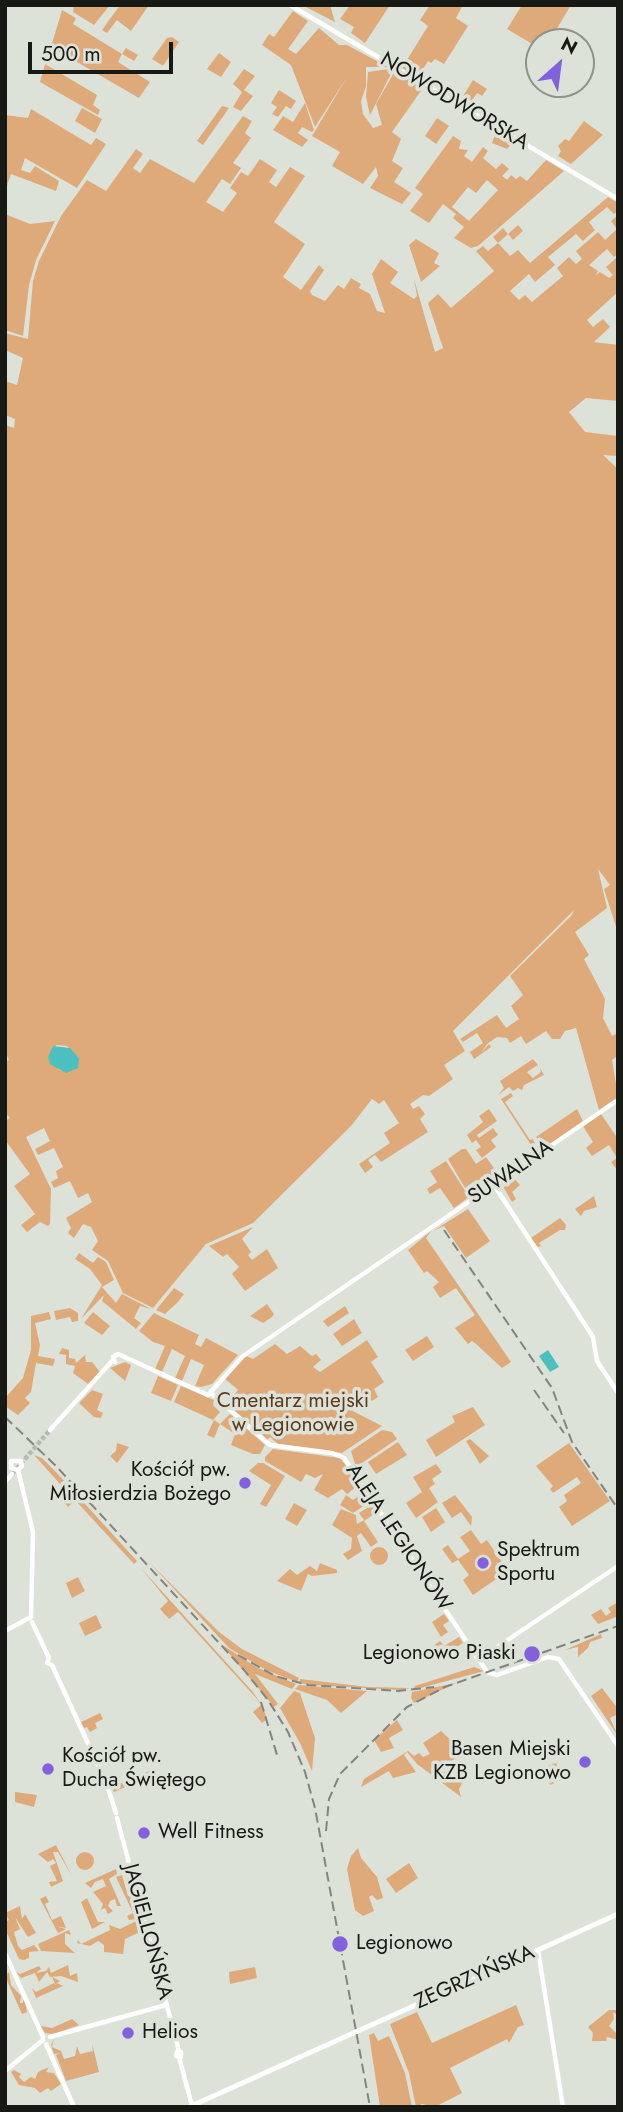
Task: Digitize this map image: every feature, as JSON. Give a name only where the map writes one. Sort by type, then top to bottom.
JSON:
[{"type":"main road","name":"ZEGRZYŃSKA","points":[[332,2044],[618,1916]]},
{"type":"main road","points":[[193,2106],[332,2044]]},
{"type":"main road","points":[[193,2106],[332,2044]]},
{"type":"street","name":"NOWODWORSKA","points":[[290,5],[618,199]]},
{"type":"street","name":"SUWALNA","points":[[210,1392],[243,1356],[618,1100]]},
{"type":"street","points":[[494,1185],[593,1337],[597,1361],[618,1393]]},
{"type":"street","name":"ALEJA LEGIONÓW","points":[[50,1429],[108,1367],[117,1360],[128,1361],[197,1390],[210,1392],[270,1445],[332,1453],[345,1459],[488,1672],[495,1676],[548,1657],[559,1659],[618,1746]]},
{"type":"street","points":[[5,1457],[11,1461],[21,1461],[18,1470],[33,1546],[31,1620],[5,1631]]},
{"type":"street","points":[[11,1461],[11,1468],[18,1470]]},
{"type":"street","points":[[5,1482],[12,1474]]},
{"type":"street","points":[[478,1660],[618,1566]]},
{"type":"street","name":"JAGIELLOŃSKA","points":[[31,1620],[49,1658],[54,1659],[52,1665],[108,1788],[193,2106]]},
{"type":"street","points":[[536,1952],[563,2107]]},
{"type":"street","points":[[5,1953],[74,2107]]},
{"type":"street","points":[[5,2071],[29,2050],[46,2040],[68,2031],[166,2005]]},
{"type":"street","points":[[189,2094],[193,2101],[202,2101]]},
{"type":"green space","points":[[74,5],[110,5],[94,25],[73,12]]},
{"type":"green space","points":[[120,5],[149,5],[131,31],[117,20],[107,33],[102,30]]},
{"type":"green space","points":[[302,5],[330,5],[335,22]]},
{"type":"green space","points":[[350,5],[390,5],[365,43],[351,33],[354,27],[340,19]]},
{"type":"green space","points":[[430,5],[463,5],[456,18],[468,26],[444,64],[435,59],[431,63],[428,61],[418,77],[402,68],[428,26],[420,20]]},
{"type":"green space","points":[[522,5],[571,5],[557,28],[525,28],[525,40],[507,29]]},
{"type":"green space","points":[[62,10],[76,18],[73,24],[122,54],[118,62],[150,82],[139,98],[51,47]]},
{"type":"green space","points":[[293,11],[308,21],[288,49],[296,54],[319,28],[339,45],[347,45],[388,67],[366,67],[366,86],[361,101],[363,114],[373,128],[382,125],[376,104],[395,71],[423,88],[392,132],[401,139],[392,161],[403,168],[394,182],[411,193],[402,204],[370,188],[378,176],[376,167],[363,184],[332,166],[340,152],[312,136],[347,77],[315,127],[291,65],[262,45],[269,34],[274,37]]},
{"type":"green space","points":[[172,37],[179,42],[163,66],[152,59],[167,38]]},
{"type":"green space","points":[[126,48],[138,55],[134,61],[122,54]]},
{"type":"green space","points":[[219,53],[231,62],[221,77],[207,69]]},
{"type":"green space","points":[[45,64],[97,95],[93,105],[100,110],[98,115],[40,82]]},
{"type":"green space","points":[[244,69],[255,76],[244,90],[253,96],[241,111],[233,107],[242,92],[233,84]]},
{"type":"green space","points":[[393,70],[370,115],[366,97],[368,72]]},
{"type":"green space","points":[[473,80],[487,89],[482,96],[477,93],[468,107],[460,101]]},
{"type":"green space","points":[[279,90],[296,101],[291,109],[286,106],[278,117],[272,114],[277,107],[271,103]]},
{"type":"green space","points":[[305,103],[314,130],[312,132],[302,127],[298,133],[308,140],[302,147],[273,130],[283,116],[293,122]]},
{"type":"green space","points":[[222,106],[229,108],[203,145],[197,141]]},
{"type":"green space","points":[[82,108],[102,119],[95,133],[75,121]]},
{"type":"green space","points":[[31,109],[91,145],[96,138],[106,144],[77,188],[25,158],[21,170],[30,173],[35,166],[59,181],[56,191],[11,174],[5,191],[5,115],[28,118]]},
{"type":"green space","points":[[243,116],[252,121],[245,133],[251,138],[233,163],[241,168],[230,184],[222,179],[206,202],[223,212],[237,193],[230,188],[241,172],[248,176],[260,159],[277,170],[269,182],[276,187],[290,167],[305,176],[274,222],[305,244],[283,277],[301,290],[319,265],[324,270],[310,291],[312,295],[325,301],[338,285],[344,289],[351,278],[361,284],[359,288],[370,294],[377,311],[385,313],[372,274],[381,259],[398,272],[390,283],[414,299],[417,296],[414,279],[435,352],[443,348],[428,303],[438,294],[451,308],[494,271],[476,251],[483,246],[488,251],[498,243],[510,256],[518,250],[530,263],[608,197],[618,203],[618,211],[614,214],[607,207],[589,222],[595,230],[583,241],[576,234],[548,257],[555,265],[535,282],[529,274],[510,291],[519,300],[525,295],[532,302],[563,276],[557,268],[569,257],[576,264],[582,259],[576,251],[598,232],[605,240],[617,229],[611,221],[618,215],[618,254],[614,257],[607,249],[589,265],[598,271],[596,275],[600,272],[609,278],[613,275],[606,267],[616,258],[618,292],[587,320],[593,327],[603,319],[610,327],[594,342],[618,345],[618,401],[586,398],[569,412],[585,432],[618,436],[618,456],[603,455],[618,469],[618,933],[604,889],[610,885],[598,869],[607,908],[575,932],[589,955],[584,959],[605,999],[603,1018],[612,1036],[618,1033],[616,1057],[612,1060],[618,1097],[599,1110],[576,1028],[565,1031],[560,1039],[552,1039],[546,1031],[526,1044],[521,1036],[510,1043],[507,1038],[497,1037],[487,1044],[481,1053],[489,1044],[491,1047],[474,1059],[470,1052],[483,1043],[477,1033],[463,1042],[460,1039],[497,1015],[506,1028],[519,1019],[511,1006],[523,995],[510,976],[574,910],[453,1031],[465,1051],[444,1065],[453,1079],[429,1096],[423,1095],[410,1104],[413,1109],[419,1106],[425,1114],[420,1119],[428,1132],[381,1162],[375,1155],[368,1160],[373,1167],[365,1173],[359,1164],[390,1143],[384,1133],[399,1123],[384,1100],[379,1104],[372,1099],[351,1126],[253,1223],[206,1244],[153,1308],[123,1293],[108,1261],[92,1250],[98,1241],[91,1227],[83,1224],[74,1238],[68,1233],[71,1228],[66,1218],[92,1202],[88,1193],[78,1198],[70,1181],[54,1188],[51,1182],[58,1178],[56,1171],[63,1167],[54,1148],[38,1155],[35,1149],[50,1141],[44,1128],[26,1137],[51,1189],[50,1224],[48,1226],[40,1222],[27,1232],[21,1225],[35,1214],[14,1186],[30,1174],[5,1140],[5,1121],[10,1118],[5,1112],[5,1063],[9,1060],[5,1051],[5,425],[14,428],[15,419],[5,415],[5,381],[17,385],[23,358],[5,350],[5,333],[28,339],[33,281],[39,261],[61,216],[87,180],[106,191],[136,149],[143,154],[133,168],[140,173],[150,159],[194,183]],"holes":[[[56,1045],[67,1046],[79,1058],[62,1071],[58,1069]]]},
{"type":"green space","points":[[437,118],[449,126],[436,144],[425,136]]},
{"type":"green space","points":[[584,121],[603,135],[571,164],[558,156],[561,151],[558,146],[565,139],[569,141]]},
{"type":"green space","points":[[496,132],[513,142],[507,149],[492,143]]},
{"type":"green space","points":[[453,136],[461,141],[459,149],[468,150],[464,156],[472,162],[483,147],[488,151],[483,158],[496,169],[502,163],[509,169],[502,176],[507,180],[511,175],[516,179],[520,176],[527,181],[546,160],[564,171],[478,246],[471,248],[454,238],[464,227],[453,218],[456,214],[443,204],[429,223],[410,211],[423,194],[415,188]],"holes":[[[487,180],[498,190],[469,221],[452,207],[468,187],[476,193]]]},
{"type":"green space","points":[[5,214],[30,224],[55,221],[36,260],[29,285],[23,336],[5,330]]},
{"type":"green space","points":[[518,225],[523,231],[513,240],[508,234]]},
{"type":"green space","points":[[503,228],[508,234],[498,243],[493,237]]},
{"type":"green space","points":[[416,239],[439,253],[434,263],[440,266],[421,282],[409,245]]},
{"type":"green space","points":[[533,1059],[538,1065],[527,1072],[533,1078],[541,1072],[540,1068],[544,1075],[524,1085],[522,1090],[518,1088],[513,1091],[509,1087],[498,1095],[504,1088],[500,1081]]},
{"type":"green space","points":[[511,1093],[513,1096],[505,1102],[530,1140],[533,1139],[538,1152],[501,1099]]},
{"type":"green space","points":[[489,1109],[497,1121],[477,1135],[479,1138],[493,1128],[498,1135],[491,1140],[496,1147],[482,1158],[476,1150],[481,1147],[476,1140],[472,1143],[467,1135],[483,1122],[479,1116]]},
{"type":"green space","points":[[577,1109],[583,1121],[544,1148],[536,1137]]},
{"type":"green space","points":[[601,1114],[618,1139],[618,1171],[611,1162],[617,1158],[609,1145],[592,1156],[586,1148],[593,1142],[583,1126]]},
{"type":"green space","points":[[466,1149],[476,1164],[486,1157],[501,1178],[493,1181],[484,1174],[482,1182],[492,1184],[483,1190],[476,1180],[465,1188],[448,1159]]},
{"type":"green space","points":[[446,1161],[469,1197],[454,1208],[440,1188],[430,1194],[427,1189],[437,1182],[430,1171]]},
{"type":"green space","points":[[511,1175],[520,1185],[512,1192],[516,1199],[512,1202],[504,1188],[504,1180]]},
{"type":"green space","points":[[594,1196],[597,1207],[584,1211],[581,1216],[575,1209]]},
{"type":"green space","points":[[468,1209],[490,1241],[466,1258],[444,1226],[433,1231]]},
{"type":"green space","points":[[560,1218],[566,1225],[565,1230],[560,1230],[539,1243],[541,1246],[538,1247],[531,1238]]},
{"type":"green space","points":[[253,1227],[242,1239],[251,1252],[248,1255],[252,1260],[267,1249],[278,1268],[245,1291],[232,1274],[239,1267],[227,1254],[223,1257],[209,1246]]},
{"type":"green space","points":[[431,1231],[426,1238],[511,1362],[502,1368],[472,1341],[468,1344],[455,1328],[475,1315],[456,1288],[440,1298],[433,1287],[439,1282],[427,1271],[424,1273],[408,1250]]},
{"type":"green space","points":[[79,1253],[93,1263],[98,1257],[106,1262],[114,1280],[102,1287],[116,1303],[122,1294],[151,1309],[140,1306],[134,1318],[141,1323],[136,1329],[102,1301],[104,1295],[81,1319],[102,1285],[90,1269],[75,1259]]},
{"type":"green space","points":[[174,1288],[184,1294],[178,1302],[165,1314],[156,1310]]},
{"type":"green space","points":[[267,1304],[274,1314],[272,1317],[263,1323],[250,1316]]},
{"type":"green space","points":[[345,1306],[349,1313],[328,1327],[323,1321]]},
{"type":"green space","points":[[70,1308],[78,1313],[78,1321],[72,1322],[70,1317],[56,1320],[54,1311]]},
{"type":"green space","points":[[49,1312],[51,1319],[35,1323],[40,1345],[38,1356],[55,1359],[53,1366],[36,1363],[31,1392],[25,1398],[30,1403],[18,1415],[5,1406],[5,1398],[23,1378],[31,1350],[31,1316]]},
{"type":"green space","points":[[93,1312],[110,1326],[102,1335],[84,1323]]},
{"type":"green space","points":[[154,1313],[199,1335],[195,1344],[201,1347],[206,1338],[238,1355],[212,1384],[201,1387],[195,1386],[204,1365],[191,1359],[182,1381],[175,1378],[185,1356],[172,1349],[162,1372],[155,1369],[165,1346],[153,1342],[139,1331]]},
{"type":"green space","points":[[354,1319],[362,1333],[342,1346],[333,1334]]},
{"type":"green space","points":[[427,1336],[434,1347],[413,1361],[405,1350]]},
{"type":"green space","name":"Cmentarz miejski w Legionowie","points":[[367,1340],[378,1357],[371,1362],[384,1382],[374,1389],[378,1397],[372,1401],[365,1395],[345,1407],[382,1426],[342,1453],[278,1444],[270,1437],[267,1440],[226,1403],[238,1390],[224,1378],[246,1356],[253,1359],[275,1344],[287,1354],[300,1346],[312,1356],[316,1354],[321,1360],[313,1367],[320,1372]]},
{"type":"green space","points":[[62,1348],[69,1350],[69,1358],[75,1359],[76,1363],[85,1355],[86,1362],[92,1362],[100,1372],[88,1384],[73,1373],[75,1366],[66,1364],[66,1355],[59,1354]]},
{"type":"green space","points":[[125,1362],[131,1365],[125,1381],[110,1368]]},
{"type":"green space","points":[[158,1376],[178,1385],[171,1401],[151,1393]]},
{"type":"green space","points":[[181,1386],[214,1400],[213,1405],[220,1412],[213,1420],[174,1402]]},
{"type":"green space","points":[[92,1390],[103,1394],[97,1410],[103,1413],[101,1418],[94,1417],[79,1403]]},
{"type":"green space","points":[[473,1407],[485,1425],[436,1457],[426,1440],[455,1422],[452,1416]]},
{"type":"green space","points":[[230,1414],[265,1445],[260,1454],[231,1445],[235,1434],[220,1424]]},
{"type":"green space","points":[[214,1420],[220,1424],[214,1438],[207,1435]]},
{"type":"green space","points":[[382,1430],[392,1432],[397,1439],[356,1467],[351,1451]]},
{"type":"green space","points":[[470,1439],[489,1456],[480,1464],[466,1441]]},
{"type":"green space","points":[[398,1442],[407,1455],[376,1474],[368,1462]]},
{"type":"green space","points":[[117,1443],[129,1447],[117,1463],[110,1456],[116,1451]]},
{"type":"green space","points":[[569,1443],[610,1501],[572,1526],[559,1507],[567,1501],[564,1495],[581,1483],[577,1477],[553,1493],[550,1489],[553,1486],[536,1466]]},
{"type":"green space","points":[[273,1449],[340,1458],[360,1484],[347,1494],[342,1489],[328,1498],[314,1490],[323,1474],[315,1478],[306,1474],[301,1482],[265,1461],[265,1457]]},
{"type":"green space","points":[[34,1455],[42,1458],[56,1472],[137,1561],[134,1564],[75,1500],[68,1507],[63,1501],[69,1494]]},
{"type":"green space","points":[[258,1463],[263,1463],[285,1476],[266,1507],[260,1504],[271,1485],[249,1471]]},
{"type":"green space","points":[[436,1464],[442,1472],[432,1479],[435,1484],[429,1488],[438,1502],[416,1518],[406,1503],[422,1492],[413,1477]]},
{"type":"green space","points":[[365,1492],[371,1501],[353,1513],[340,1505],[346,1495],[353,1500]]},
{"type":"green space","points":[[455,1495],[472,1517],[471,1526],[461,1512],[452,1518],[442,1503]]},
{"type":"green space","points":[[294,1503],[307,1510],[297,1526],[285,1519]]},
{"type":"green space","points":[[372,1505],[377,1512],[364,1521],[378,1542],[371,1547],[361,1533],[357,1536],[362,1551],[348,1560],[343,1554],[351,1549],[352,1538],[332,1525],[341,1509],[356,1515],[357,1524],[364,1520],[359,1513]]},
{"type":"green space","points":[[436,1508],[445,1522],[431,1532],[422,1517]]},
{"type":"green space","name":"Spektrum Sportu","points":[[471,1530],[481,1544],[487,1540],[508,1571],[473,1595],[463,1580],[469,1575],[458,1560],[452,1563],[442,1549],[448,1545],[458,1559],[470,1551],[460,1537]]},
{"type":"green space","points":[[375,1547],[383,1547],[388,1556],[386,1563],[375,1565],[370,1560],[370,1552]]},
{"type":"green space","points":[[148,1561],[219,1632],[242,1649],[299,1678],[297,1682],[266,1670],[229,1648]]},
{"type":"green space","points":[[320,1563],[337,1570],[337,1573],[312,1576],[308,1574],[301,1591],[277,1581],[290,1569],[297,1575],[310,1566],[317,1571]]},
{"type":"green space","points":[[140,1567],[252,1691],[262,1705],[267,1719],[262,1723],[253,1712],[261,1705],[257,1699],[178,1612],[169,1619],[160,1609],[168,1601]]},
{"type":"green space","points":[[78,1577],[85,1591],[72,1598],[66,1583]]},
{"type":"green space","points":[[618,1602],[618,1616],[598,1624],[591,1615],[601,1609],[606,1616],[611,1612],[608,1608]]},
{"type":"green space","points":[[444,1614],[449,1621],[443,1625],[448,1632],[441,1637],[432,1622]]},
{"type":"green space","points":[[96,1615],[102,1628],[85,1636],[79,1623]]},
{"type":"green space","points":[[601,1634],[602,1638],[590,1642],[588,1648],[578,1657],[578,1647],[565,1650]]},
{"type":"green space","points":[[459,1637],[463,1643],[448,1652],[439,1655],[433,1646],[440,1641],[444,1646]]},
{"type":"green space","points":[[221,1644],[256,1667],[296,1684],[292,1689],[255,1674],[278,1704],[274,1707]]},
{"type":"green space","points":[[474,1667],[484,1671],[413,1690],[415,1686]]},
{"type":"green space","points":[[300,1679],[368,1687],[410,1688],[401,1690],[312,1685],[299,1683]]},
{"type":"green space","points":[[456,1683],[414,1703],[411,1698],[412,1692]]},
{"type":"green space","points":[[299,1685],[367,1691],[341,1713],[327,1700],[295,1689]]},
{"type":"green space","points":[[602,1688],[618,1709],[618,1714],[610,1718],[618,1736],[591,1696]]},
{"type":"green space","points":[[294,1691],[300,1693],[315,1738],[312,1771],[280,1708]]},
{"type":"green space","points":[[100,1713],[103,1719],[95,1723],[97,1728],[90,1732],[87,1727],[84,1728],[81,1722]]},
{"type":"green space","points":[[397,1720],[403,1730],[389,1738],[394,1748],[381,1752],[374,1740]]},
{"type":"green space","points":[[441,1731],[455,1744],[460,1743],[456,1750],[458,1757],[446,1764],[440,1761],[433,1767],[435,1773],[441,1774],[453,1766],[468,1765],[469,1770],[460,1776],[463,1781],[459,1789],[461,1797],[417,1764],[407,1752],[404,1755],[416,1772],[393,1778],[389,1771],[361,1787],[364,1779],[408,1751],[414,1756],[419,1753],[423,1757],[430,1754],[423,1743]]},
{"type":"green space","points":[[556,1763],[563,1779],[550,1785],[546,1776],[551,1773],[548,1766]]},
{"type":"green space","points":[[149,1771],[155,1783],[148,1786],[144,1779],[114,1792],[112,1787]]},
{"type":"green space","points":[[15,1792],[37,1795],[34,1807],[15,1802]]},
{"type":"green space","points":[[56,1845],[72,1876],[58,1852],[53,1852],[63,1881],[51,1887],[49,1882],[57,1881],[50,1866],[56,1863],[53,1859],[48,1862],[38,1854]]},
{"type":"green space","points":[[358,1848],[361,1858],[377,1877],[383,1898],[377,1900],[372,1895],[369,1897],[374,1911],[363,1916],[355,1910],[347,1869],[351,1856]]},
{"type":"green space","points":[[85,1852],[91,1855],[94,1861],[91,1867],[85,1870],[79,1867],[76,1861],[79,1855]]},
{"type":"green space","points":[[409,1863],[418,1878],[396,1893],[386,1879]]},
{"type":"green space","points":[[116,1869],[117,1874],[109,1879],[121,1906],[117,1906],[115,1899],[110,1901],[108,1906],[113,1911],[108,1914],[105,1908],[101,1910],[103,1904],[93,1892],[106,1886],[103,1879],[95,1882],[91,1888],[85,1883]]},
{"type":"green space","points":[[122,1875],[128,1896],[134,1896],[140,1917],[135,1919],[129,1920],[127,1916],[133,1913],[116,1877]]},
{"type":"green space","points":[[46,1896],[49,1902],[45,1904],[52,1920],[61,1916],[66,1928],[55,1926],[66,1929],[58,1933],[40,1899]]},
{"type":"green space","points":[[87,1898],[98,1922],[105,1922],[92,1929],[81,1902]]},
{"type":"green space","points":[[20,1906],[22,1919],[25,1914],[36,1933],[28,1937],[15,1917],[20,1929],[14,1932],[18,1946],[22,1950],[34,1945],[39,1951],[29,1952],[29,1958],[24,1960],[19,1959],[5,1929],[5,1922],[9,1920],[5,1913]]},
{"type":"green space","points":[[140,1919],[144,1933],[137,1927],[138,1933],[125,1939],[123,1954],[104,1952],[104,1945],[98,1941],[90,1946],[81,1944],[110,1930],[109,1925],[120,1929]]},
{"type":"green space","points":[[69,1930],[71,1935],[65,1933],[65,1944],[75,1953],[41,1951],[38,1944]]},
{"type":"green space","points":[[68,1965],[70,1976],[77,1973],[78,1982],[61,1976],[50,1977],[47,1972],[39,1982],[35,1973],[21,1978],[16,1972],[20,1974],[39,1966],[41,1969],[36,1973],[46,1971],[49,1967],[51,1973]]},
{"type":"green space","points":[[255,1967],[257,1978],[230,1984],[229,1972]]},
{"type":"green space","points":[[9,1972],[11,1985],[21,1996],[20,2003],[23,2003],[23,1999],[25,2003],[27,2012],[22,2014],[5,1976]]},
{"type":"green space","points":[[52,1977],[63,1986],[36,1998],[32,1988],[36,1992],[54,1983],[56,1986]]},
{"type":"green space","points":[[516,2005],[524,2025],[518,2027],[509,2043],[507,2039],[450,2068],[462,2093],[435,2107],[422,2104],[416,2107],[409,2073],[390,2024],[417,2012],[432,2043]]},
{"type":"green space","points":[[609,2010],[616,2010],[617,2015],[613,2012],[614,2019],[609,2026],[617,2034],[618,2040],[607,2037],[606,2041],[592,2041],[593,2033],[588,2027]]},
{"type":"green space","points":[[72,2019],[79,2025],[54,2034],[45,2033],[41,2026],[52,2028]]},
{"type":"green space","points":[[374,2033],[378,2041],[389,2036],[405,2073],[412,2107],[380,2107],[369,2035]]},
{"type":"green space","points":[[54,2039],[52,2047],[61,2051],[64,2059],[75,2056],[77,2046],[80,2054],[93,2051],[92,2043],[99,2072],[66,2081],[56,2055],[60,2053],[54,2054],[51,2045]]},
{"type":"green space","points":[[49,2067],[46,2072],[54,2073],[61,2084],[51,2091],[48,2088],[40,2093],[35,2088],[19,2085],[11,2072],[14,2070],[21,2074],[19,2077],[24,2082],[31,2077],[35,2079],[38,2072]]},
{"type":"water","points":[[53,1046],[70,1048],[79,1058],[78,1068],[66,1073],[50,1064],[48,1057]]},
{"type":"water","points":[[548,1350],[559,1367],[550,1372],[539,1356]]},
{"type":"tunnel","points":[[12,1474],[50,1430]]},
{"type":"railway","points":[[444,1230],[552,1388],[572,1442],[618,1509]]},
{"type":"railway","points":[[534,1390],[564,1433]]},
{"type":"railway","points":[[5,1417],[56,1466],[244,1670],[268,1700],[288,1732],[305,1772],[315,1808],[370,2107]]},
{"type":"railway","points":[[326,1831],[329,1799],[340,1774],[407,1707],[445,1687],[618,1626]]},
{"type":"railway","points":[[238,1655],[275,1676],[308,1685],[398,1691],[434,1687]]},
{"type":"railway","points":[[261,1702],[277,1755]]},
{"type":"place","name":"Kościół pw. Miłosierdzia Bożego","points":[[245,1483]]},
{"type":"place","name":"Spektrum Sportu","points":[[483,1563]]},
{"type":"place","name":"Legionowo Piaski","points":[[532,1654]]},
{"type":"place","name":"Basen Miejski KZB Legionowo","points":[[585,1762]]},
{"type":"place","name":"Kościół pw. Ducha Świętego","points":[[48,1769]]},
{"type":"place","name":"Well Fitness","points":[[144,1833]]},
{"type":"place","name":"Legionowo","points":[[340,1944]]},
{"type":"place","name":"Helios","points":[[128,2033]]}]
